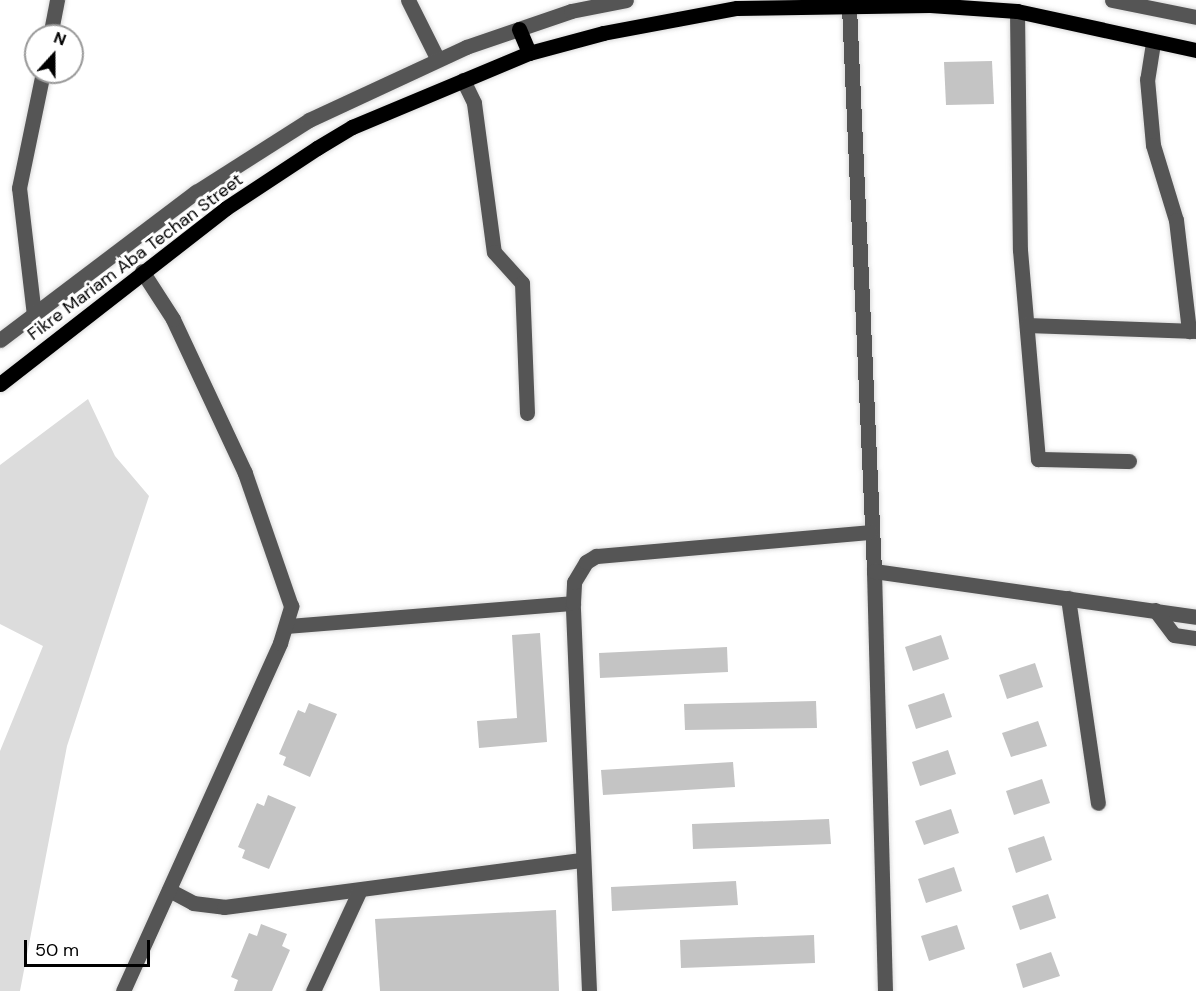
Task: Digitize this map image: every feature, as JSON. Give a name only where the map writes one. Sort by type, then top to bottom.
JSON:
[{"type":"main road","name":"Fikre Mariam Aba Techan Street","points":[[0,384],[142,271],[317,148],[352,128],[529,53],[603,33],[737,8],[930,4],[1017,11],[1153,43],[1196,50]]},
{"type":"main road","points":[[519,29],[529,53]]},
{"type":"street","points":[[52,24],[57,0]]},
{"type":"street","points":[[408,0],[437,58]]},
{"type":"street","points":[[0,340],[196,192],[309,120],[437,58],[519,29],[568,5],[626,0]]},
{"type":"street","points":[[1112,0],[1196,18]]},
{"type":"street","points":[[849,7],[870,532],[874,571],[885,991]]},
{"type":"street","points":[[1017,11],[1020,250],[1038,459],[1129,461]]},
{"type":"street","points":[[1027,325],[1192,331],[1176,220],[1153,145],[1147,79],[1153,43]]},
{"type":"street","points":[[464,80],[474,103],[494,252],[522,283],[527,413]]},
{"type":"street","points":[[34,315],[19,188],[41,84]]},
{"type":"street","points":[[123,991],[287,626],[289,589],[245,473],[173,319],[142,271]]},
{"type":"street","points":[[589,991],[573,603],[574,582],[586,562],[596,555],[870,532]]},
{"type":"street","points":[[874,571],[1196,617]]},
{"type":"street","points":[[1068,598],[1098,802]]},
{"type":"street","points":[[287,626],[573,603]]},
{"type":"street","points":[[1155,610],[1174,635],[1196,638]]},
{"type":"street","points":[[169,890],[193,903],[224,907],[584,861]]},
{"type":"street","points":[[313,991],[359,891]]},
{"type":"shaded area","points":[[88,399],[115,456],[149,496],[67,746],[20,991],[0,991],[0,751],[43,646],[0,624],[0,465]]},
{"type":"building","points":[[992,61],[994,104],[946,105],[944,62]]},
{"type":"building","points":[[540,633],[547,742],[479,748],[477,721],[517,718],[512,635]]},
{"type":"building","points":[[941,635],[949,659],[913,671],[905,647]]},
{"type":"building","points":[[727,647],[728,672],[600,678],[599,653]]},
{"type":"building","points":[[1035,663],[1043,687],[1007,699],[999,675]]},
{"type":"building","points":[[944,693],[952,717],[916,729],[908,705]]},
{"type":"building","points":[[816,701],[817,728],[685,730],[684,704]]},
{"type":"building","points":[[309,703],[337,714],[310,777],[283,765],[286,757],[279,754],[298,710],[305,713]]},
{"type":"building","points":[[1038,721],[1047,746],[1011,757],[1002,733]]},
{"type":"building","points":[[948,750],[956,774],[920,786],[912,762]]},
{"type":"building","points":[[733,762],[735,787],[603,795],[601,770]]},
{"type":"building","points":[[1042,779],[1050,803],[1014,815],[1006,791]]},
{"type":"building","points":[[268,795],[296,807],[269,869],[242,858],[245,850],[238,847],[257,803],[264,806]]},
{"type":"building","points":[[951,809],[959,833],[924,845],[915,821]]},
{"type":"building","points":[[829,819],[831,844],[693,849],[692,824]]},
{"type":"building","points":[[1044,836],[1052,860],[1016,873],[1008,848]]},
{"type":"building","points":[[954,867],[962,891],[926,903],[918,879]]},
{"type":"building","points":[[736,881],[738,905],[612,911],[611,887]]},
{"type":"building","points":[[1048,894],[1056,918],[1020,930],[1012,906]]},
{"type":"building","points":[[556,910],[559,991],[380,991],[375,919]]},
{"type":"building","points":[[261,924],[287,934],[282,946],[290,950],[272,991],[234,991],[238,980],[231,977],[249,933],[257,936]]},
{"type":"building","points":[[957,925],[965,949],[929,961],[921,936]]},
{"type":"building","points":[[814,935],[815,963],[681,968],[680,940]]},
{"type":"building","points":[[1051,952],[1060,976],[1023,988],[1016,964]]}]
